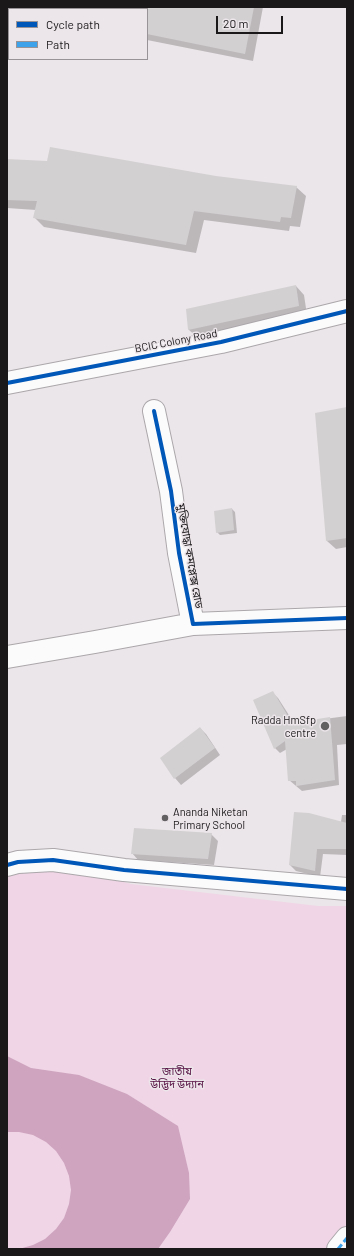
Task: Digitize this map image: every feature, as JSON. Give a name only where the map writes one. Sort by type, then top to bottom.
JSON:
[{"type":"street","name":"BCIC Colony Road","points":[[7,383],[221,342],[347,311]]},
{"type":"street","name":"মুক্তিযোদ্ধা কমপ্লেক্স রোড","points":[[154,411],[171,491],[179,553],[193,624],[347,618]]},
{"type":"street","points":[[7,657],[193,624]]},
{"type":"street","points":[[7,865],[18,862],[53,860],[124,870],[347,889]]},
{"type":"street","points":[[338,1249],[347,1238]]},
{"type":"green space","name":"জাতীয় উদ্ভিদ উদ্যান","points":[[27,870],[83,870],[131,884],[318,906],[347,906],[347,1249],[7,1249],[7,874]]},
{"type":"shaded area","points":[[7,1056],[31,1068],[79,1075],[127,1094],[178,1126],[189,1173],[190,1199],[158,1249],[19,1249],[33,1245],[45,1239],[56,1229],[64,1218],[69,1204],[71,1190],[69,1176],[64,1163],[56,1151],[46,1142],[33,1135],[19,1132],[7,1132]]},
{"type":"building","points":[[254,7],[245,54],[148,34],[147,8]]},
{"type":"building","points":[[50,147],[216,176],[297,186],[291,218],[281,217],[280,222],[194,211],[186,245],[33,218],[37,201],[7,200],[7,159],[47,161]]},
{"type":"building","points":[[296,285],[299,306],[188,330],[186,309]]},
{"type":"building","points":[[347,407],[347,538],[326,541],[315,413]]},
{"type":"building","points":[[232,508],[234,530],[216,533],[214,511]]},
{"type":"building","points":[[273,691],[292,723],[330,717],[335,780],[296,786],[296,781],[288,781],[285,741],[274,749],[253,700]]},
{"type":"building","points":[[200,727],[215,748],[174,779],[160,758]]},
{"type":"building","points":[[294,812],[309,813],[347,823],[347,849],[317,849],[315,871],[289,865]]},
{"type":"building","points":[[134,828],[212,833],[208,859],[131,854]]},
{"type":"marked path","points":[[338,1249],[347,1238]]},
{"type":"cycle path","points":[[7,383],[221,342],[347,311]]},
{"type":"cycle path","points":[[154,411],[171,491],[179,553],[193,624],[347,618]]},
{"type":"cycle path","points":[[7,865],[18,862],[53,860],[124,870],[347,889]]},
{"type":"place","name":"Radda HmSfp centre","points":[[325,726]]},
{"type":"place","name":"Ananda Niketan Primary School","points":[[165,818]]}]
